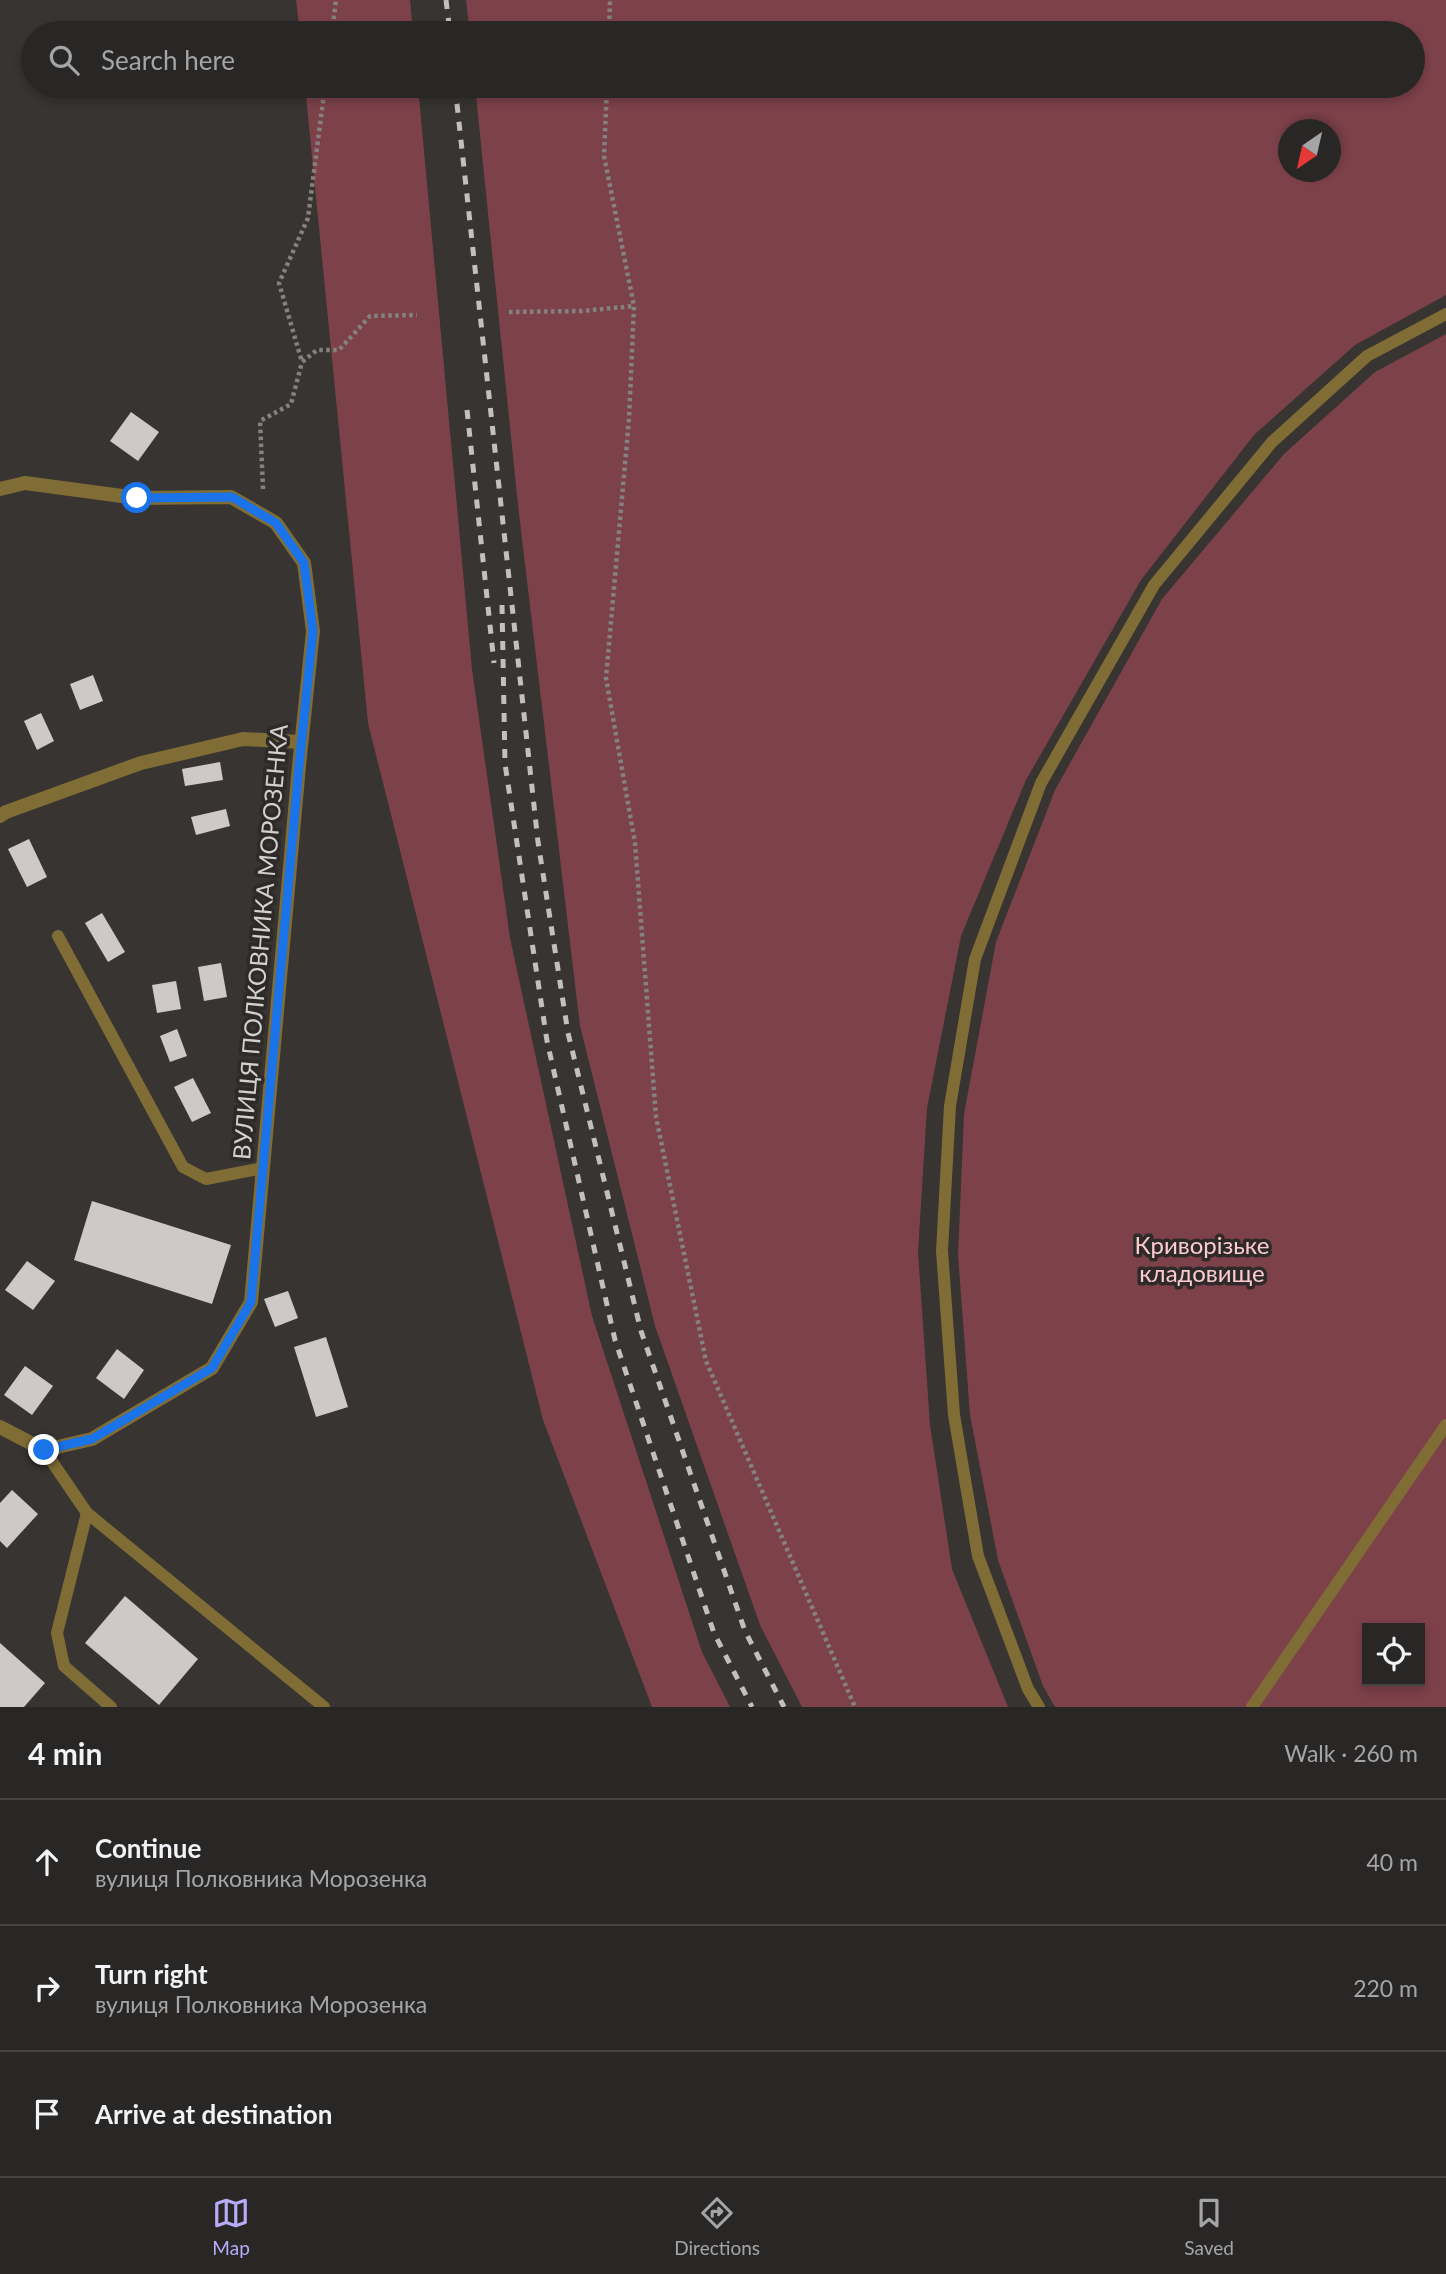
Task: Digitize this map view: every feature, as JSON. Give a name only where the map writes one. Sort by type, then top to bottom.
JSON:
[{"type":"street","name":"ВУЛИЦЯ ПОЛКОВНИКА МОРОЗЕНКА","points":[[0,489],[25,483],[137,498],[232,497],[276,523],[304,563],[313,631],[251,1302],[212,1368],[92,1439],[44,1450]]},
{"type":"street","points":[[0,816],[141,763],[243,739],[302,742]]},
{"type":"street","points":[[0,1427],[44,1450]]},
{"type":"lane","points":[[1039,1707],[1028,1689],[978,1556],[954,1415],[942,1251],[950,1107],[975,959],[1041,783],[1154,586],[1272,442],[1367,356],[1446,314]]},
{"type":"lane","points":[[58,936],[183,1167],[206,1179],[263,1168]]},
{"type":"lane","points":[[1252,1707],[1446,1424]]},
{"type":"lane","points":[[44,1450],[87,1513],[324,1707]]},
{"type":"lane","points":[[87,1513],[57,1633],[64,1666],[111,1707]]},
{"type":"path","points":[[333,21],[336,0]]},
{"type":"path","points":[[609,21],[610,0]]},
{"type":"path","points":[[276,523],[261,484],[260,421],[290,404],[302,362],[279,283],[308,218],[323,98]]},
{"type":"path","points":[[606,98],[604,156],[634,306],[629,419],[606,678],[635,842],[656,1117],[706,1360],[855,1707]]},
{"type":"path","points":[[509,312],[582,312],[634,306]]},
{"type":"path","points":[[302,362],[317,350],[339,350],[370,316],[417,314]]},
{"type":"green space","points":[[296,0],[410,0],[412,21],[299,21]]},
{"type":"green space","points":[[466,0],[1446,0],[1446,295],[1355,345],[1254,435],[1141,580],[1026,780],[961,936],[927,1108],[918,1252],[930,1425],[952,1569],[1008,1707],[802,1707],[760,1625],[655,1326],[580,1026],[518,505],[476,98],[1425,98],[1425,21],[469,21]]},
{"type":"green space","points":[[306,98],[419,98],[472,669],[510,938],[592,1316],[702,1652],[730,1707],[652,1707],[543,1420],[368,723]]},
{"type":"green space","name":"Криворізьке кладовище","points":[[1446,334],[1446,1707],[1055,1707],[1043,1686],[998,1560],[970,1415],[958,1255],[964,1114],[996,942],[1055,790],[1162,599],[1284,454],[1375,372]]},
{"type":"building","points":[[131,412],[159,432],[138,461],[110,441]]},
{"type":"building","points":[[93,675],[103,701],[80,710],[70,684]]},
{"type":"building","points":[[41,713],[54,741],[37,750],[24,721]]},
{"type":"building","points":[[220,762],[223,780],[185,786],[182,769]]},
{"type":"building","points":[[226,809],[230,826],[196,835],[191,817]]},
{"type":"building","points":[[29,839],[47,877],[27,887],[8,849]]},
{"type":"building","points":[[102,913],[125,952],[108,962],[85,923]]},
{"type":"building","points":[[221,963],[227,997],[204,1001],[198,967]]},
{"type":"building","points":[[176,981],[181,1009],[157,1013],[152,985]]},
{"type":"building","points":[[177,1029],[187,1056],[170,1062],[160,1036]]},
{"type":"building","points":[[193,1078],[211,1113],[192,1122],[174,1087]]},
{"type":"building","points":[[92,1201],[231,1245],[212,1304],[74,1260]]},
{"type":"building","points":[[27,1261],[55,1281],[33,1310],[5,1290]]},
{"type":"building","points":[[288,1291],[298,1318],[275,1327],[264,1299]]},
{"type":"building","points":[[326,1337],[348,1407],[316,1417],[294,1347]]},
{"type":"building","points":[[117,1349],[144,1370],[124,1399],[96,1378]]},
{"type":"building","points":[[25,1366],[53,1386],[32,1415],[4,1395]]},
{"type":"building","points":[[12,1490],[38,1514],[7,1548],[0,1541],[0,1503]]},
{"type":"building","points":[[125,1596],[198,1659],[159,1705],[85,1643]]},
{"type":"building","points":[[0,1643],[45,1683],[24,1707],[0,1707]]},
{"type":"railway","points":[[446,0],[449,21]]},
{"type":"railway","points":[[456,98],[538,842],[568,1033],[641,1331],[745,1631],[784,1707]]},
{"type":"railway","points":[[467,410],[494,663]]},
{"type":"railway","points":[[502,605],[505,764],[547,1041],[615,1340],[714,1633],[752,1707]]},
{"type":"route","points":[[44,1450],[92,1439],[212,1368],[251,1302],[313,631],[304,563],[276,523],[232,497],[137,498]]}]
